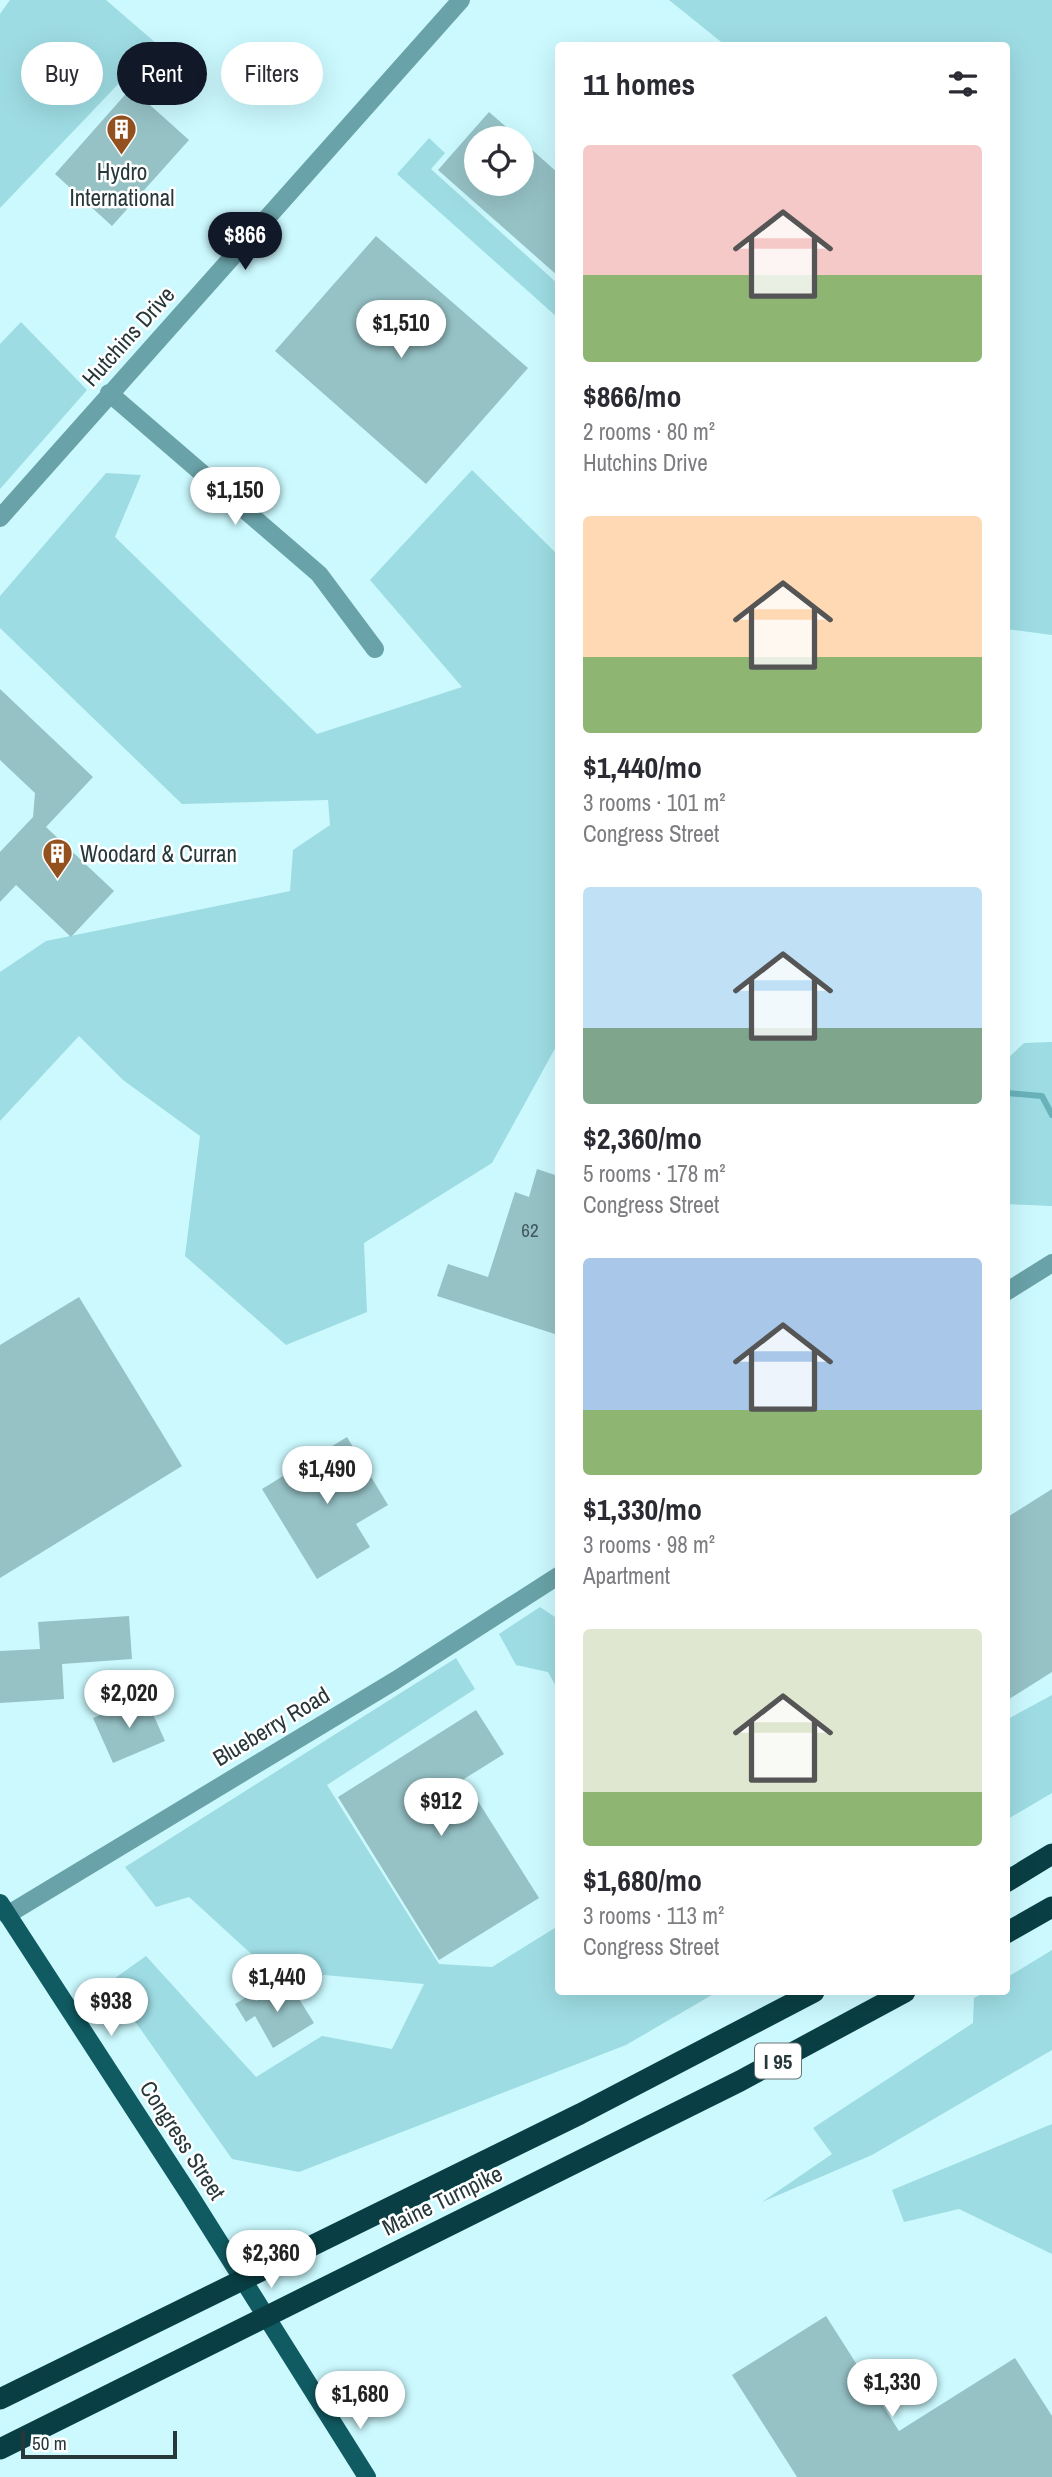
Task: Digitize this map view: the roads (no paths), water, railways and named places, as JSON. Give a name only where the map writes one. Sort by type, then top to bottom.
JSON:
[{"type":"highway","points":[[1010,1880],[1052,1854]]},
{"type":"highway","points":[[1010,1931],[1052,1907]]},
{"type":"highway","name":"Maine Turnpike","points":[[0,2399],[580,2113],[808,1995]]},
{"type":"highway","name":"Maine Turnpike","points":[[0,2449],[729,2087],[899,1995]]},
{"type":"main road","name":"Congress Street","points":[[4,1909],[189,2194],[367,2477]]},
{"type":"street","name":"Hutchins Drive","points":[[0,518],[461,0]]},
{"type":"street","points":[[109,393],[319,574],[375,649]]},
{"type":"street","points":[[1010,1289],[1052,1263]]},
{"type":"street","name":"Blueberry Road","points":[[4,1909],[384,1687],[555,1579]]},
{"type":"waterway","points":[[1010,1093],[1042,1096],[1052,1115]]},
{"type":"place","name":"Hydro International","points":[[122,157]]},
{"type":"place","name":"Woodard & Curran","points":[[57,880]]}]
